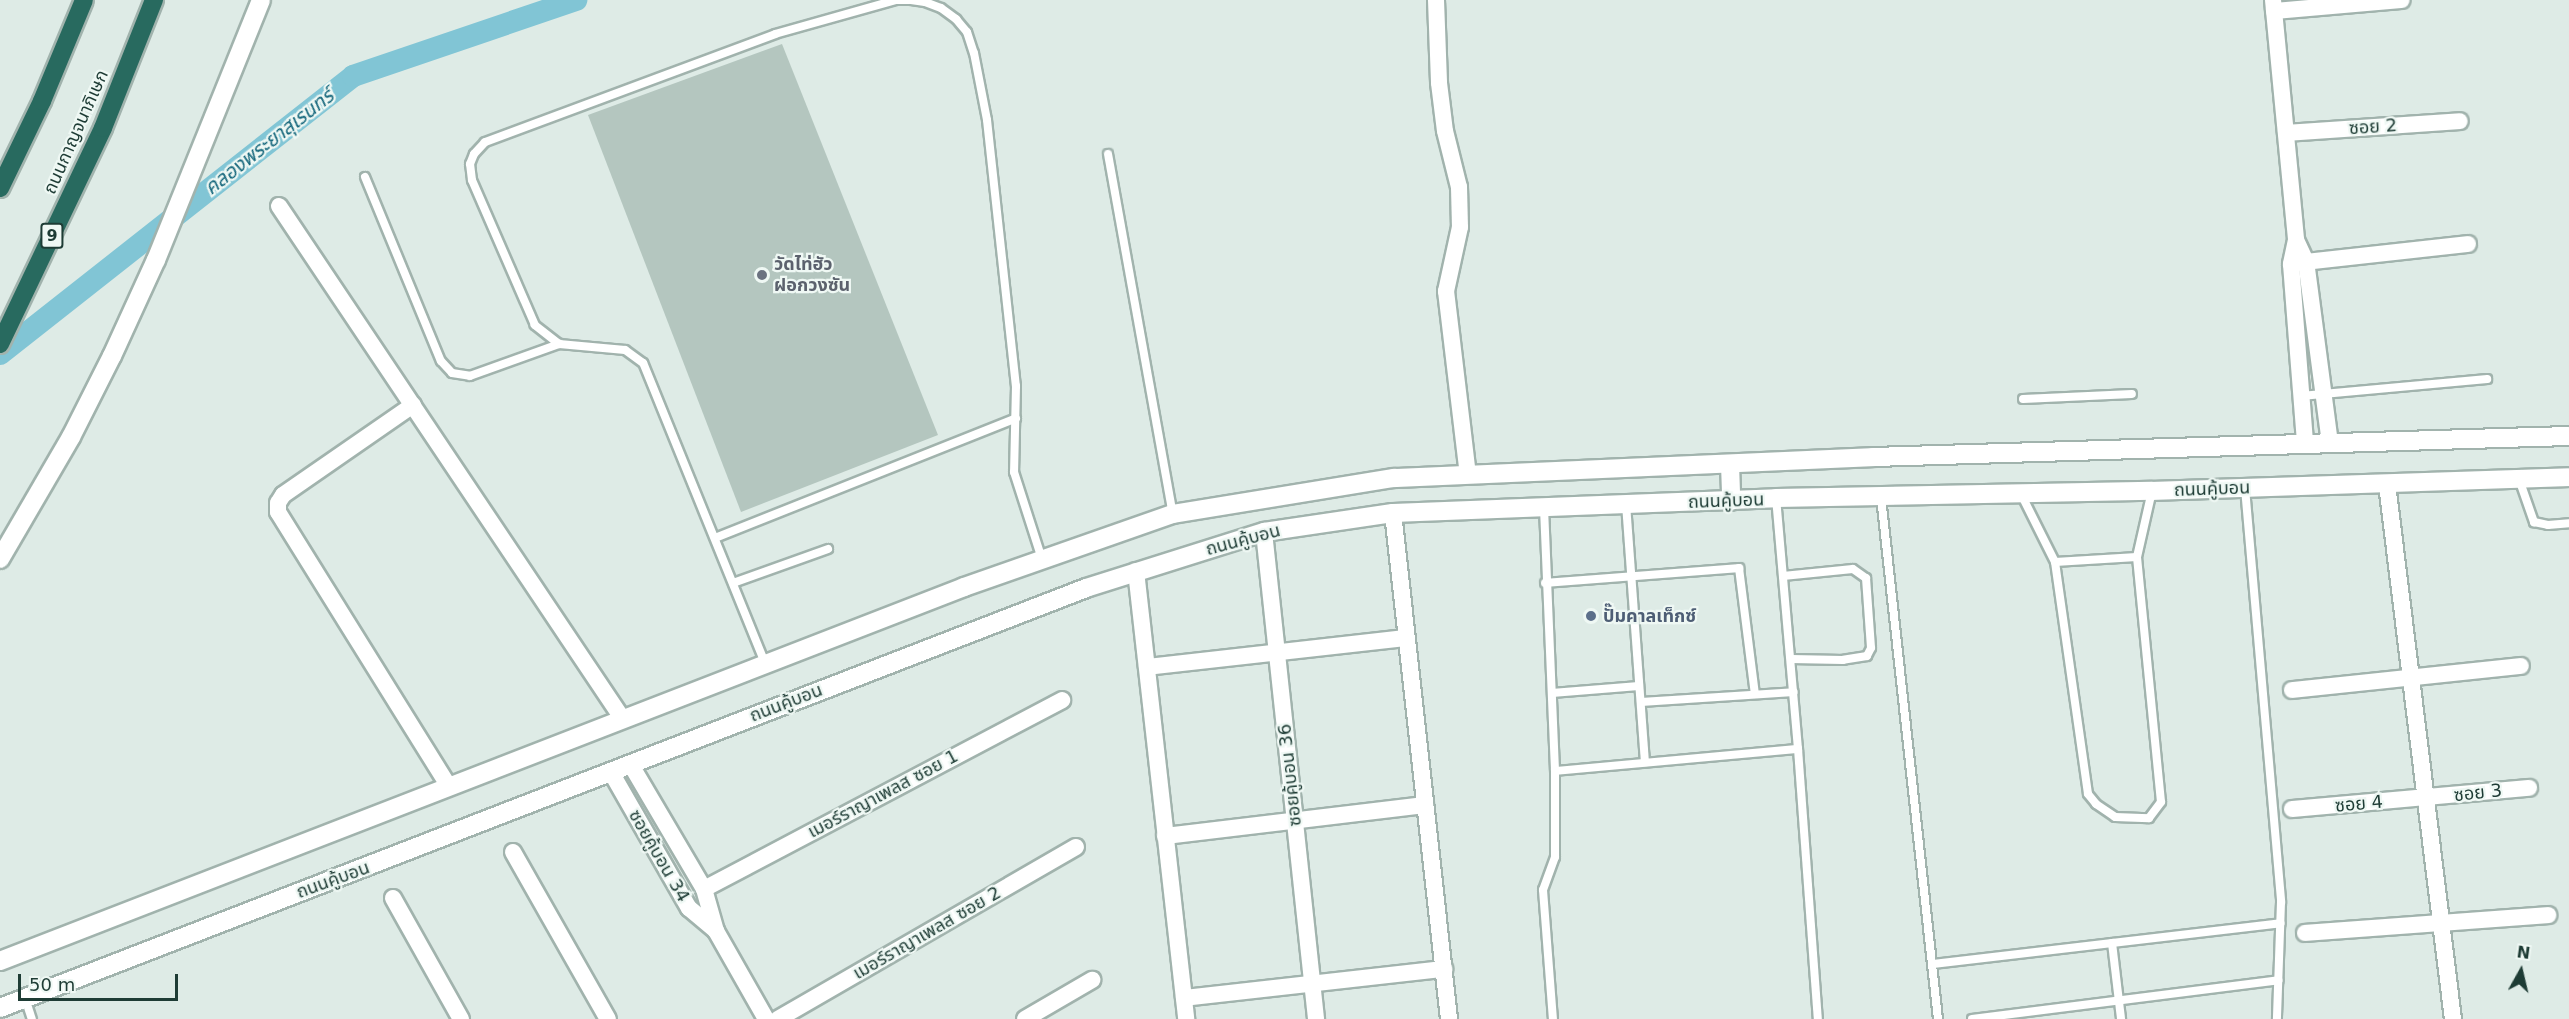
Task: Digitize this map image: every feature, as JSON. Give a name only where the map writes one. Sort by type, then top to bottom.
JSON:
[{"type":"highway","points":[[0,188],[42,101],[84,0]]},
{"type":"highway","name":"ถนนกาญจนาภิเษก","points":[[0,344],[103,128],[154,0]]},
{"type":"main road","points":[[0,559],[70,437],[156,260],[261,0]]},
{"type":"main road","name":"ถนนคู้บอน","points":[[0,961],[765,663],[1042,559],[1173,514],[1394,477],[2305,443],[2569,436]]},
{"type":"main road","points":[[1730,464],[1731,501]]},
{"type":"main road","name":"ถนนคู้บอน","points":[[0,1008],[1076,592],[1264,532],[1393,513],[1776,498],[2152,491],[2569,477]]},
{"type":"street","points":[[1436,0],[1439,83],[1445,131],[1459,187],[1460,227],[1446,291],[1468,475]]},
{"type":"street","points":[[2330,443],[2324,394],[2296,240],[2274,6],[2402,0]]},
{"type":"street","name":"ซอย 2","points":[[2286,133],[2460,121]]},
{"type":"street","points":[[279,206],[622,718]]},
{"type":"street","points":[[2299,262],[2468,244]]},
{"type":"street","points":[[2299,262],[2301,396],[2305,443]]},
{"type":"street","points":[[412,405],[283,495],[278,502],[278,512],[449,787]]},
{"type":"street","points":[[2387,484],[2453,1019]]},
{"type":"street","points":[[1393,513],[1449,1019]]},
{"type":"street","name":"ซอยคู้บอน 36","points":[[1264,532],[1316,1019]]},
{"type":"street","points":[[1136,571],[1186,1019]]},
{"type":"street","points":[[1147,667],[1406,638]]},
{"type":"street","points":[[2292,690],[2521,666]]},
{"type":"street","name":"เมอร์ราญาเพลส ซอย 1","points":[[704,889],[1062,700]]},
{"type":"street","name":"ซอยคู้บอน 34","points":[[631,765],[704,889],[716,931],[766,1019]]},
{"type":"street","name":"ซอยคู้บอน 34","points":[[611,772],[689,909],[716,931]]},
{"type":"street","name":"ซอย 3","points":[[2427,798],[2529,788]]},
{"type":"street","name":"ซอย 4","points":[[2292,809],[2427,798]]},
{"type":"street","points":[[1165,836],[1425,806]]},
{"type":"street","name":"เมอร์ราญาเพลส ซอย 2","points":[[778,1019],[1076,847]]},
{"type":"street","points":[[513,852],[608,1019]]},
{"type":"street","points":[[393,898],[461,1019]]},
{"type":"street","points":[[2305,933],[2548,915]]},
{"type":"street","points":[[1184,998],[1444,969]]},
{"type":"street","points":[[1034,1016],[1092,981]]},
{"type":"lane","points":[[559,344],[535,325],[472,180],[470,164],[474,154],[485,142],[775,34],[896,0],[925,2],[941,8],[967,32],[974,53],[988,131],[1016,386],[1014,472],[1042,559]]},
{"type":"lane","points":[[1108,154],[1173,514]]},
{"type":"lane","points":[[364,177],[441,362],[452,373],[470,375],[559,344],[625,350],[643,363],[765,663]]},
{"type":"lane","points":[[2301,396],[2487,379]]},
{"type":"lane","points":[[2023,399],[2132,394]]},
{"type":"lane","points":[[715,538],[1016,418]]},
{"type":"lane","points":[[2518,479],[2534,522],[2548,525],[2569,523]]},
{"type":"lane","points":[[2245,488],[2282,902],[2277,1019]]},
{"type":"lane","points":[[2021,494],[2055,562],[2088,794],[2115,818],[2149,818],[2161,802],[2137,557],[2152,491]]},
{"type":"lane","points":[[1881,497],[1938,1019]]},
{"type":"lane","points":[[1776,498],[1794,692],[1818,1019]]},
{"type":"lane","points":[[1626,504],[1645,762]]},
{"type":"lane","points":[[1544,508],[1545,583],[1555,771],[1555,857],[1543,890],[1553,1019]]},
{"type":"lane","points":[[733,583],[828,549]]},
{"type":"lane","points":[[2055,562],[2137,557]]},
{"type":"lane","points":[[1545,583],[1739,568],[1755,694]]},
{"type":"lane","points":[[1783,576],[1853,569],[1866,578],[1871,648],[1867,656],[1843,660],[1791,659]]},
{"type":"lane","points":[[1552,693],[1639,686]]},
{"type":"lane","points":[[1641,702],[1794,692]]},
{"type":"lane","points":[[1555,771],[1798,749]]},
{"type":"lane","points":[[1933,964],[2281,923]]},
{"type":"lane","points":[[2112,943],[2121,1019]]},
{"type":"lane","points":[[1972,1019],[2279,980]]},
{"type":"lane","points":[[24,998],[32,1019]]},
{"type":"building","name":"วัดไท่ฮัว ฝอกวงซัน","points":[[782,44],[938,435],[741,512],[588,115]]},
{"type":"waterway","name":"คลองพระยาสุเรนทร์","points":[[0,354],[353,76],[576,0]]},
{"type":"place","name":"วัดไท่ฮัว ฝอกวงซัน","points":[[762,275]]},
{"type":"place","name":"ปั๊มคาลเท็กซ์","points":[[1591,616]]}]
